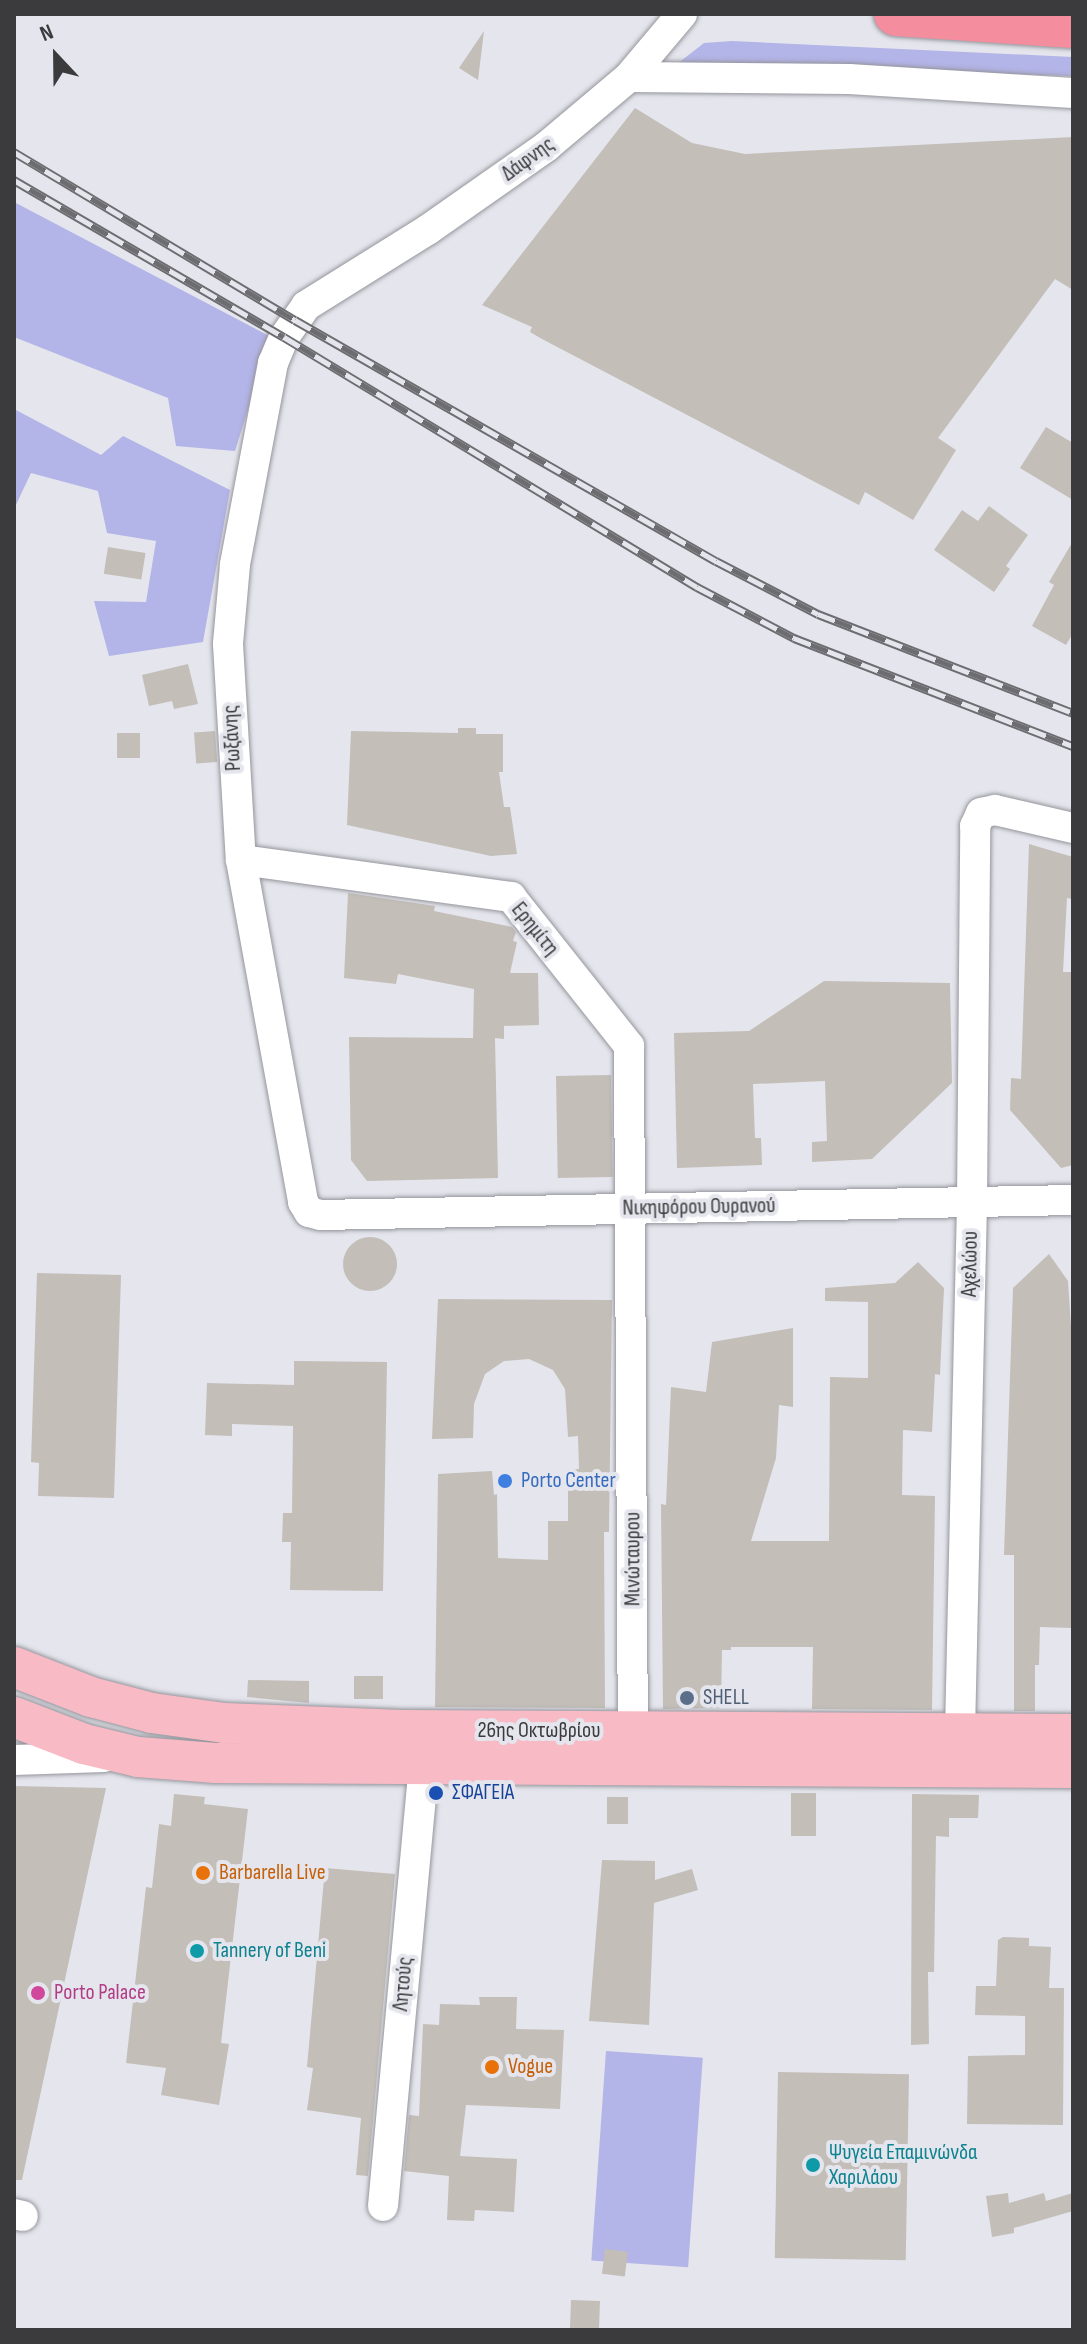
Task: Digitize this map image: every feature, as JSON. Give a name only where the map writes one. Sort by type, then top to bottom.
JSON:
[{"type":"highway","points":[[896,14],[1073,26]]},
{"type":"main road","name":"26ης Οκτωβρίου","points":[[14,1667],[91,1697],[152,1713],[224,1723],[633,1748],[1073,1768]]},
{"type":"main road","name":"26ης Οκτωβρίου","points":[[14,1717],[84,1744],[138,1757],[216,1763],[424,1761],[960,1732],[1073,1734]]},
{"type":"street","name":"Δάφνης","points":[[351,278],[429,229],[546,147],[629,77],[682,14]]},
{"type":"street","points":[[629,77],[849,79],[1073,93]]},
{"type":"street","name":"Ρωξάνης","points":[[326,1215],[309,1212],[303,1202],[241,860],[228,644],[229,604],[254,447],[273,363],[284,337],[306,306],[351,278]]},
{"type":"street","name":"Αχελώου","points":[[960,1732],[972,1202],[975,826],[981,813],[996,810],[1073,828]]},
{"type":"street","name":"Ερημίτη","points":[[241,860],[511,897],[629,1046],[631,1209]]},
{"type":"street","name":"Νικηφόρου Ουρανού","points":[[326,1215],[1073,1200]]},
{"type":"street","name":"Μινώταυρου","points":[[631,1209],[633,1748]]},
{"type":"street","points":[[14,1760],[138,1757]]},
{"type":"street","name":"Λητούς","points":[[383,2206],[424,1761]]},
{"type":"shaded area","points":[[732,41],[1073,57],[1073,76],[677,64],[704,43]]},
{"type":"shaded area","points":[[14,202],[271,337],[235,451],[176,446],[168,398],[14,337]]},
{"type":"shaded area","points":[[14,409],[101,455],[123,436],[230,490],[203,642],[109,656],[94,601],[146,602],[156,541],[107,533],[98,491],[31,473],[14,509]]},
{"type":"shaded area","points":[[606,2051],[703,2058],[688,2267],[591,2260]]},
{"type":"building","points":[[484,31],[478,80],[459,68]]},
{"type":"building","points":[[635,108],[692,143],[745,154],[1073,137],[1073,290],[1055,279],[938,438],[956,450],[913,520],[865,492],[859,505],[542,339],[530,332],[532,327],[482,305]]},
{"type":"building","points":[[1046,427],[1073,443],[1073,500],[1020,468]]},
{"type":"building","points":[[989,506],[1028,535],[1006,566],[1010,569],[994,592],[934,550],[962,510],[978,521]]},
{"type":"building","points":[[1073,541],[1073,633],[1066,645],[1032,626],[1054,585],[1049,582]]},
{"type":"building","points":[[108,547],[146,553],[141,580],[104,574]]},
{"type":"building","points":[[188,664],[198,704],[174,709],[172,701],[149,706],[142,675]]},
{"type":"building","points":[[458,728],[476,728],[476,734],[503,734],[503,772],[499,772],[504,807],[510,807],[517,854],[491,856],[347,825],[351,731],[458,733]]},
{"type":"building","points":[[215,731],[217,762],[196,763],[194,732]]},
{"type":"building","points":[[117,733],[140,733],[140,758],[117,758]]},
{"type":"building","points":[[1029,844],[1073,857],[1073,899],[1067,898],[1063,972],[1073,972],[1073,1165],[1061,1168],[1010,1110],[1011,1078],[1021,1079]]},
{"type":"building","points":[[348,893],[435,906],[434,911],[512,927],[516,932],[513,941],[517,942],[510,973],[538,973],[539,1025],[504,1026],[504,1039],[495,1038],[498,1178],[367,1181],[351,1160],[349,1037],[473,1038],[474,989],[398,974],[396,984],[344,978]]},
{"type":"building","points":[[824,981],[950,983],[952,1083],[872,1159],[812,1162],[812,1142],[827,1141],[825,1081],[753,1084],[755,1138],[761,1138],[762,1165],[677,1168],[674,1033],[749,1031]]},
{"type":"building","points":[[611,1075],[613,1177],[558,1178],[556,1076]]},
{"type":"building","points":[[370,1237],[389,1245],[397,1264],[389,1283],[370,1291],[351,1283],[343,1264],[351,1245]]},
{"type":"building","points":[[1049,1254],[1068,1281],[1073,1357],[1073,1628],[1040,1627],[1039,1665],[1035,1665],[1035,1711],[1014,1711],[1014,1555],[1004,1555],[1013,1288]]},
{"type":"building","points":[[918,1262],[944,1288],[940,1375],[935,1374],[932,1432],[903,1430],[902,1495],[935,1496],[932,1710],[812,1709],[813,1647],[731,1647],[731,1650],[722,1650],[721,1708],[663,1709],[661,1504],[666,1505],[671,1387],[706,1392],[712,1342],[793,1328],[793,1407],[779,1405],[776,1458],[751,1541],[829,1541],[830,1377],[868,1378],[868,1302],[825,1301],[825,1288],[895,1283]]},
{"type":"building","points":[[37,1273],[121,1275],[114,1498],[38,1496],[39,1463],[31,1462]]},
{"type":"building","points":[[438,1299],[612,1300],[609,1532],[604,1532],[605,1708],[435,1707],[438,1474],[492,1471],[494,1495],[497,1494],[498,1558],[548,1560],[548,1521],[568,1521],[568,1469],[579,1469],[578,1436],[568,1437],[565,1389],[553,1370],[529,1359],[504,1361],[485,1374],[474,1404],[473,1438],[432,1439]]},
{"type":"building","points":[[294,1361],[387,1362],[383,1591],[290,1590],[291,1542],[282,1542],[283,1513],[292,1513],[293,1426],[232,1424],[232,1436],[205,1435],[207,1383],[294,1385]]},
{"type":"building","points":[[354,1676],[383,1676],[383,1699],[354,1699]]},
{"type":"building","points":[[248,1680],[309,1681],[309,1703],[247,1697]]},
{"type":"building","name":"Porto Palace","points":[[14,1786],[106,1788],[22,2180],[14,2180]]},
{"type":"building","points":[[791,1793],[816,1793],[816,1836],[791,1836]]},
{"type":"building","name":"Tannery of Beni","points":[[174,1794],[205,1797],[204,1804],[248,1809],[221,2043],[229,2044],[219,2105],[161,2095],[166,2068],[126,2063],[146,1887],[152,1888],[159,1824],[171,1826]]},
{"type":"building","points":[[912,1794],[979,1795],[978,1818],[949,1818],[949,1837],[936,1836],[934,1972],[928,1972],[929,2044],[911,2045]]},
{"type":"building","points":[[607,1797],[628,1797],[628,1824],[607,1824]]},
{"type":"building","points":[[602,1860],[655,1861],[655,1880],[692,1869],[698,1890],[654,1903],[649,2025],[589,2021]]},
{"type":"building","points":[[325,1868],[395,1874],[368,2176],[356,2175],[361,2118],[307,2110],[313,2068],[307,2067]]},
{"type":"building","points":[[1003,1937],[1029,1938],[1029,1946],[1051,1947],[1049,1988],[1064,1988],[1063,2125],[967,2124],[968,2056],[1025,2055],[1025,2016],[975,2015],[976,1986],[996,1986],[998,1940]]},
{"type":"building","points":[[479,1997],[517,1997],[516,2029],[564,2030],[560,2109],[466,2105],[460,2156],[517,2159],[514,2212],[475,2210],[474,2221],[447,2220],[449,2176],[404,2171],[409,2115],[419,2116],[423,2024],[439,2025],[440,2004],[480,2005]]},
{"type":"building","points":[[778,2072],[909,2074],[906,2260],[775,2258]]},
{"type":"building","points":[[1008,2193],[1009,2203],[1044,2193],[1046,2201],[1073,2193],[1073,2211],[1014,2228],[1014,2233],[992,2237],[986,2196]]},
{"type":"building","points":[[605,2249],[628,2252],[625,2277],[602,2274]]},
{"type":"building","points":[[571,2300],[600,2301],[599,2330],[570,2330]]},
{"type":"railway","points":[[14,152],[295,320],[716,561],[818,614],[1073,713]]},
{"type":"railway","points":[[14,180],[284,337],[697,587],[794,638],[1073,746]]},
{"type":"place","name":"Porto Center","points":[[505,1481]]},
{"type":"place","name":"SHELL","points":[[687,1698]]},
{"type":"place","name":"ΣΦΑΓΕΙΑ","points":[[436,1793]]},
{"type":"place","name":"Barbarella Live","points":[[203,1873]]},
{"type":"place","name":"Tannery of Beni","points":[[197,1951]]},
{"type":"place","name":"Porto Palace","points":[[38,1993]]},
{"type":"place","name":"Vogue","points":[[492,2067]]},
{"type":"place","name":"Ψυγεία Επαμινώνδα Χαριλάου","points":[[813,2165]]}]
